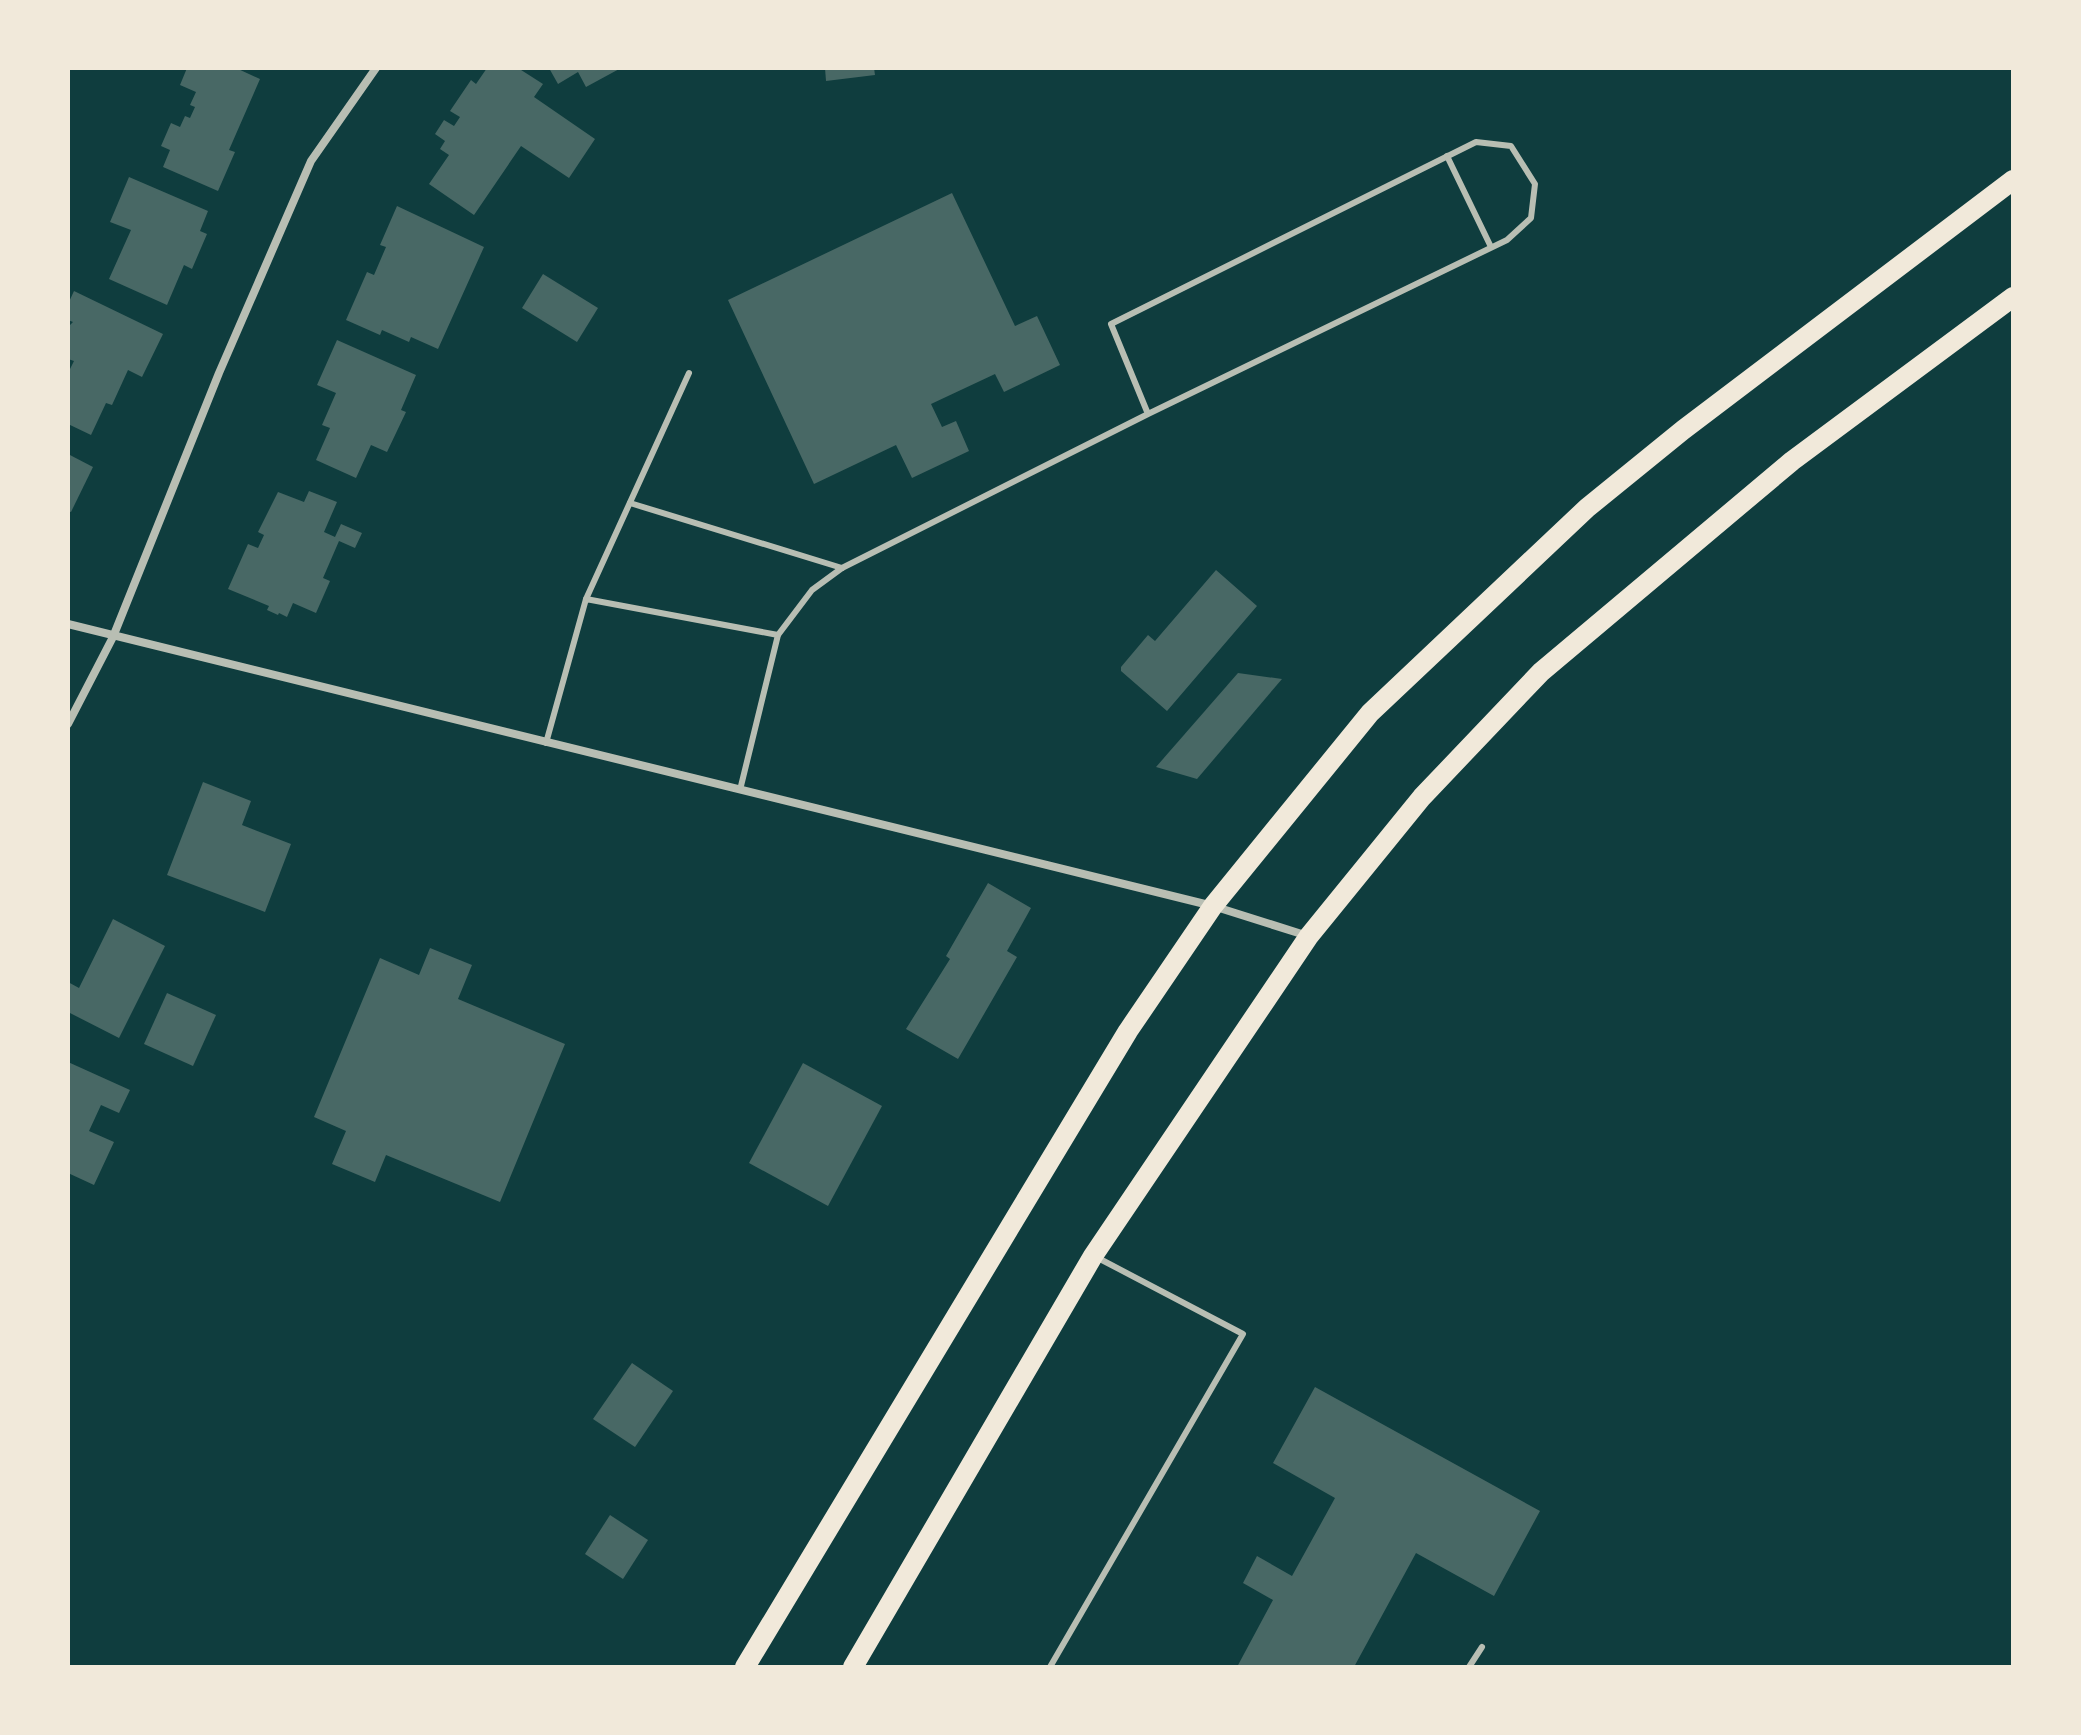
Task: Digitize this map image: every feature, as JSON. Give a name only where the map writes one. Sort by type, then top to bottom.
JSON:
[{"type":"main road","points":[[745,1667],[1128,1031],[1213,906],[1370,713],[1587,508],[1683,430],[2013,180]]},
{"type":"main road","points":[[853,1667],[1093,1256],[1309,936],[1422,797],[1541,672],[1792,461],[2013,297]]},
{"type":"street","points":[[68,724],[113,637],[219,373],[311,161],[376,68]]},
{"type":"street","points":[[68,624],[1213,906],[1309,936]]},
{"type":"lane","points":[[740,790],[778,635],[812,590],[842,568],[1148,414],[1507,240],[1531,218],[1535,184],[1511,146],[1476,142],[1111,324],[1148,414]]},
{"type":"lane","points":[[1447,156],[1491,247]]},
{"type":"lane","points":[[546,743],[586,599],[689,373]]},
{"type":"lane","points":[[630,503],[842,568]]},
{"type":"lane","points":[[586,599],[778,635]]},
{"type":"lane","points":[[1050,1667],[1243,1334],[1093,1256]]},
{"type":"lane","points":[[1469,1667],[1482,1647]]},
{"type":"building","points":[[187,68],[236,68],[260,79],[229,150],[235,152],[218,191],[163,167],[170,150],[161,146],[171,123],[180,127],[185,116],[190,118],[195,107],[190,105],[196,92],[180,85]]},
{"type":"building","points":[[487,68],[518,68],[543,84],[534,97],[595,139],[569,178],[521,146],[474,215],[429,184],[449,155],[440,149],[445,141],[435,134],[444,120],[454,126],[460,117],[450,111],[471,80],[476,84]]},
{"type":"building","points":[[549,68],[621,68],[586,87],[578,72],[558,84]]},
{"type":"building","points":[[825,68],[874,68],[875,75],[826,81]]},
{"type":"building","points":[[129,177],[208,211],[200,231],[207,234],[192,269],[184,265],[167,305],[109,279],[131,230],[110,222]]},
{"type":"building","points":[[952,193],[1015,326],[1037,316],[1060,365],[1004,392],[995,374],[931,404],[942,427],[956,421],[969,451],[912,478],[896,445],[814,484],[728,300]]},
{"type":"building","points":[[397,206],[484,247],[438,349],[411,337],[409,342],[382,330],[380,335],[346,320],[367,272],[374,275],[386,247],[380,245]]},
{"type":"building","points":[[543,274],[598,308],[577,342],[522,308]]},
{"type":"building","points":[[74,291],[163,334],[142,377],[128,370],[112,405],[106,403],[91,435],[68,424],[68,373],[74,361],[68,359],[68,327],[73,322],[68,320],[68,304]]},
{"type":"building","points":[[337,340],[416,375],[401,410],[406,412],[387,452],[371,445],[356,478],[316,460],[330,428],[322,425],[336,393],[317,385]]},
{"type":"building","points":[[68,454],[93,467],[71,512],[68,511]]},
{"type":"building","points":[[309,491],[337,502],[324,532],[335,537],[341,524],[362,533],[355,548],[339,541],[323,578],[330,581],[316,613],[293,603],[287,617],[228,589],[248,544],[258,548],[264,535],[258,532],[278,492],[304,502]]},
{"type":"building","points":[[1216,570],[1257,606],[1167,711],[1121,671],[1121,667],[1148,635],[1155,641]]},
{"type":"building","points":[[1238,673],[1282,679],[1197,779],[1156,767]]},
{"type":"building","points":[[203,782],[251,801],[242,825],[291,844],[265,912],[167,875]]},
{"type":"building","points":[[988,883],[1031,908],[1007,951],[1017,957],[958,1059],[906,1029],[950,959],[946,956]]},
{"type":"building","points":[[113,919],[165,946],[119,1038],[68,1012],[68,982],[79,988]]},
{"type":"building","points":[[430,948],[472,965],[458,999],[565,1044],[500,1202],[386,1155],[375,1182],[332,1164],[346,1131],[314,1117],[380,958],[419,975]]},
{"type":"building","points":[[167,993],[216,1015],[193,1066],[144,1044]]},
{"type":"building","points":[[68,1062],[130,1090],[119,1113],[101,1105],[89,1131],[114,1142],[94,1185],[68,1173]]},
{"type":"building","points":[[803,1063],[882,1106],[828,1206],[749,1163]]},
{"type":"building","points":[[632,1363],[673,1391],[635,1447],[593,1419]]},
{"type":"building","points":[[1315,1387],[1540,1511],[1494,1596],[1416,1553],[1354,1667],[1237,1667],[1273,1600],[1243,1583],[1257,1556],[1292,1576],[1335,1498],[1273,1463]]},
{"type":"building","points":[[610,1515],[648,1540],[623,1579],[585,1554]]}]
